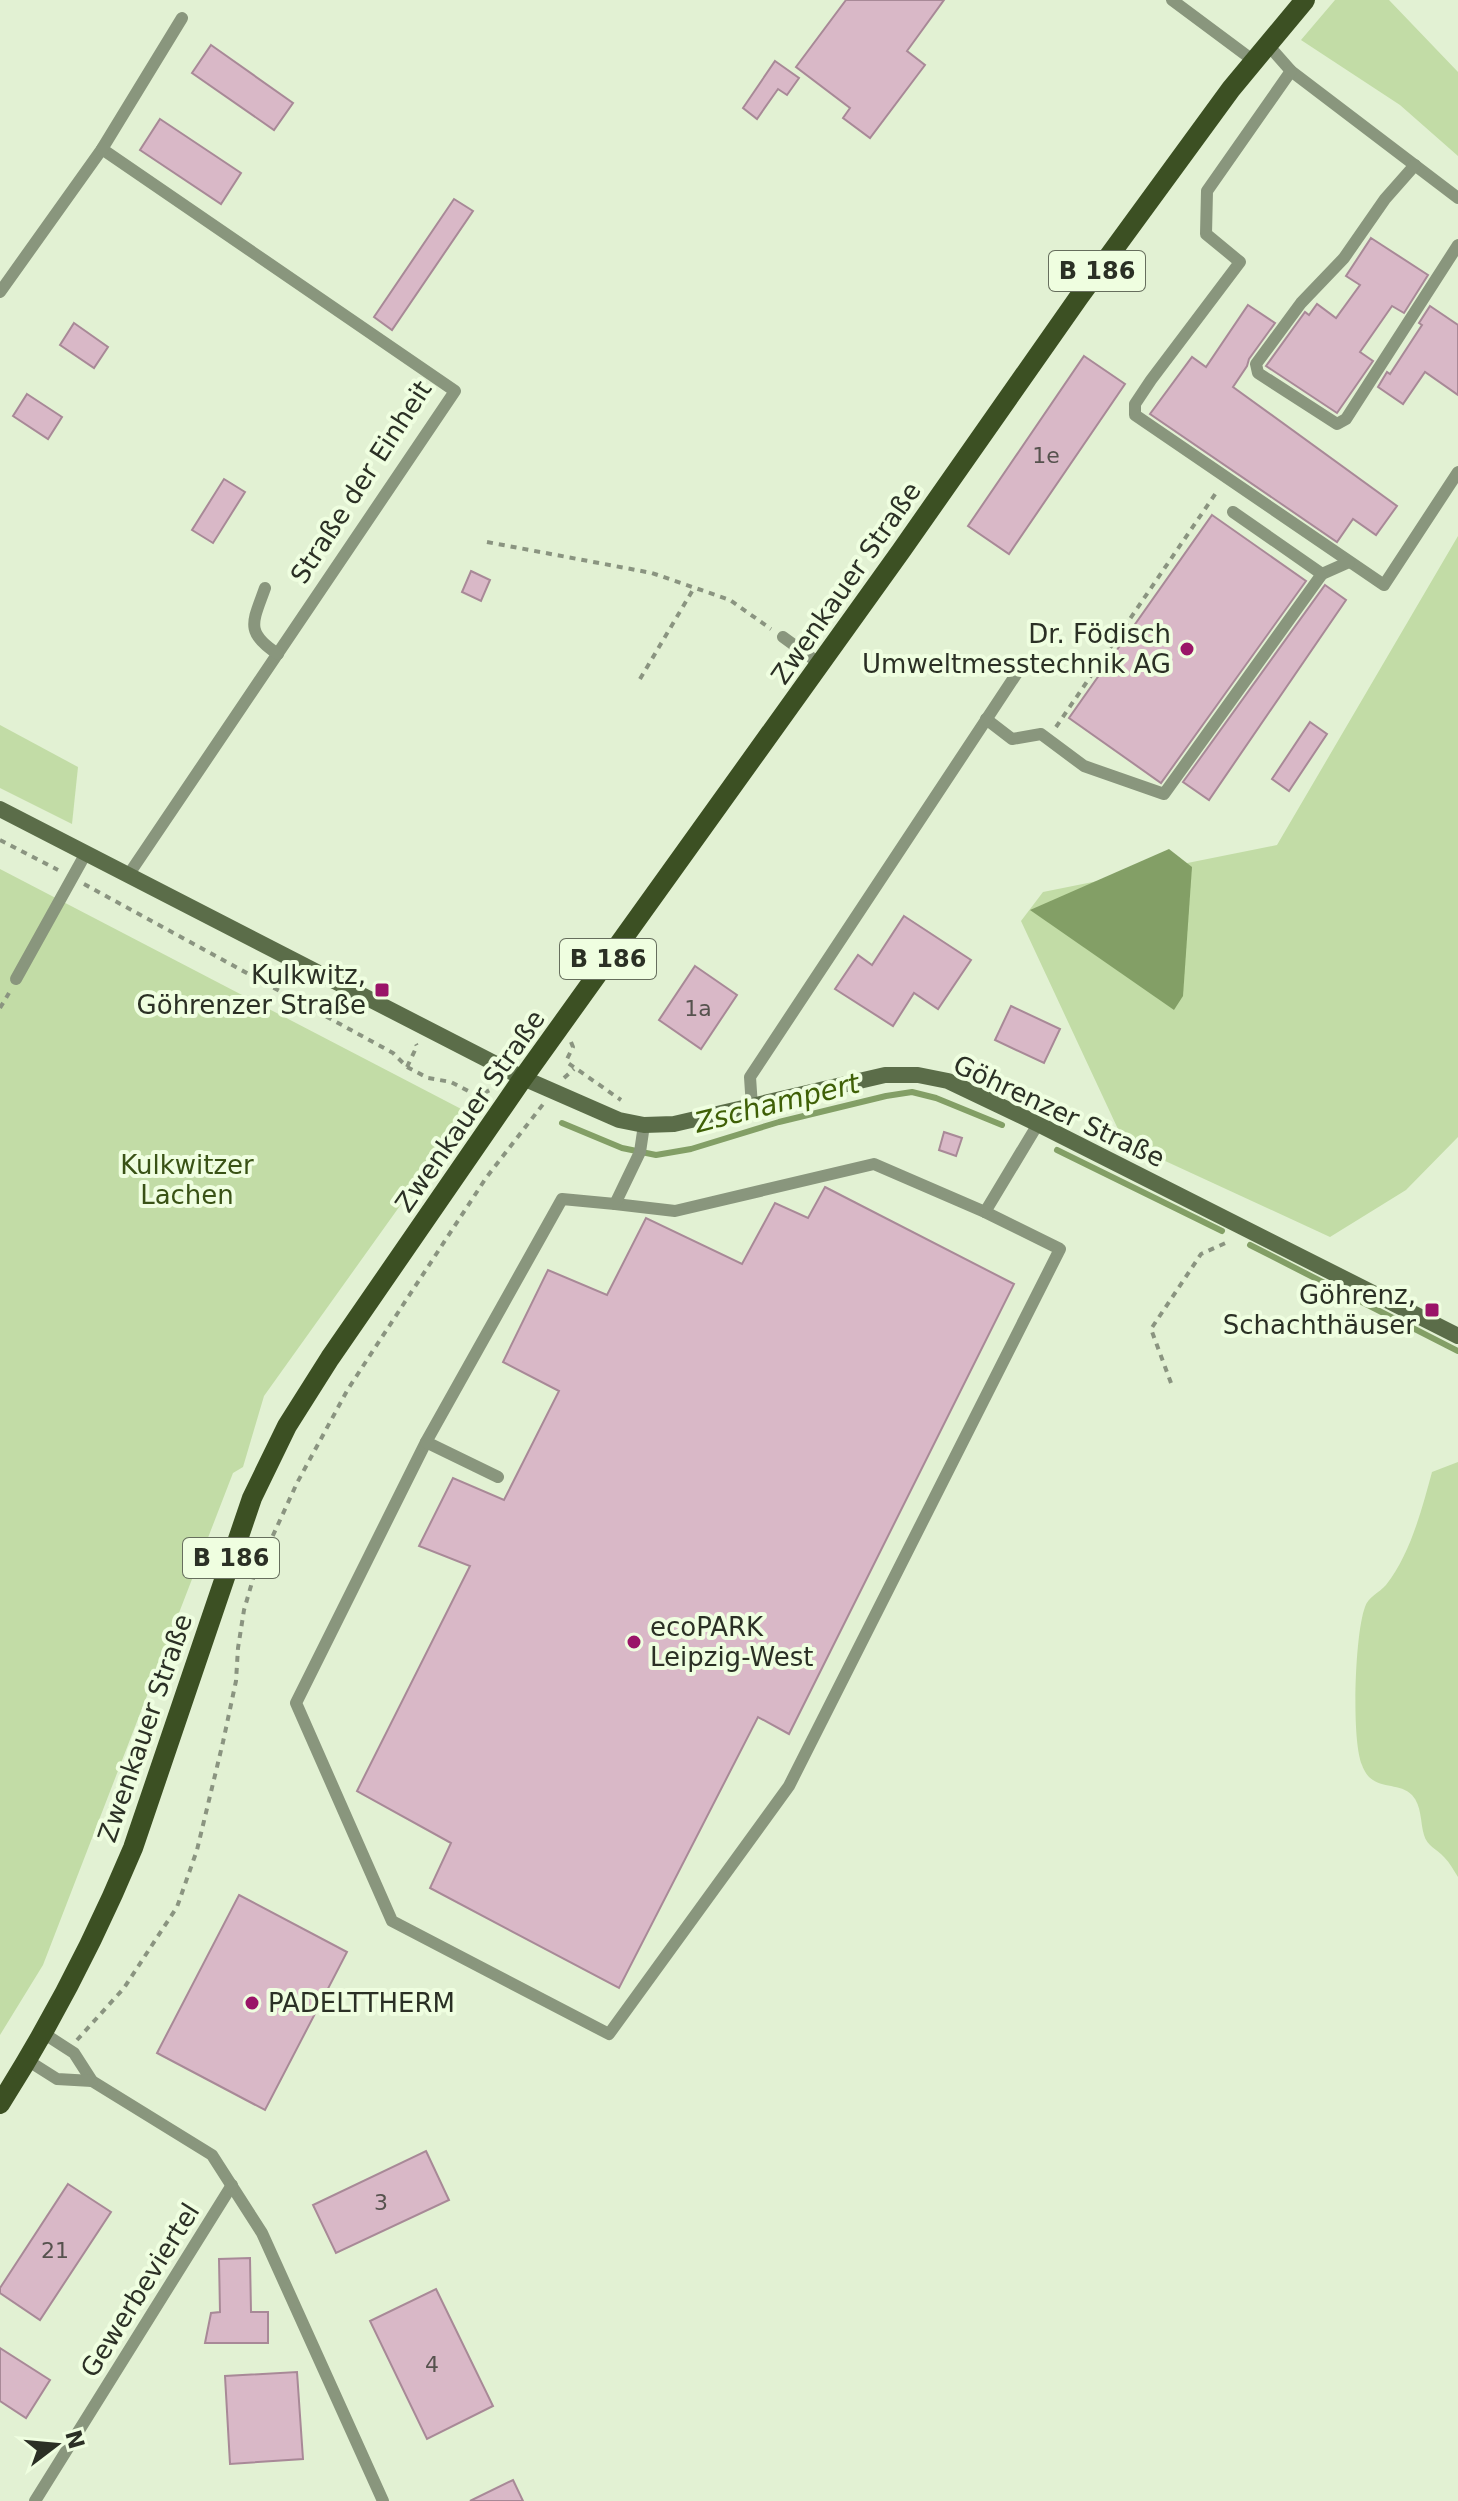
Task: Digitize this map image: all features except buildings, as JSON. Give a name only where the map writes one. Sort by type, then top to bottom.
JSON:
[{"type":"main road","name":"Zwenkauer Straße","points":[[0,2104],[43,2033],[110,1904],[133,1848],[252,1498],[287,1426],[330,1358],[523,1078],[1156,189],[1305,0]]},
{"type":"street","points":[[0,809],[523,1078]]},
{"type":"street","name":"Göhrenzer Straße","points":[[523,1078],[619,1120],[644,1125],[674,1124],[885,1075],[918,1075],[948,1081],[1458,1336]]},
{"type":"lane","points":[[1172,0],[1254,61]]},
{"type":"lane","points":[[0,292],[102,149],[182,18]]},
{"type":"lane","points":[[1268,45],[1291,71],[1458,198]]},
{"type":"lane","points":[[1291,71],[1207,191],[1206,234],[1240,262],[1135,404],[1135,415],[1384,585],[1458,472]]},
{"type":"lane","name":"Straße der Einheit","points":[[102,149],[455,391],[129,874]]},
{"type":"lane","points":[[1415,165],[1385,199],[1344,258],[1292,315],[1256,364],[1258,373],[1337,424],[1346,419],[1458,245]]},
{"type":"lane","points":[[1233,512],[1322,574]]},
{"type":"lane","points":[[986,719],[1012,739],[1041,734],[1084,766],[1164,794],[1322,574],[1349,562]]},
{"type":"lane","points":[[265,588],[256,613],[255,634],[278,654]]},
{"type":"lane","points":[[783,637],[820,664]]},
{"type":"lane","points":[[752,1107],[750,1077],[1017,673]]},
{"type":"lane","points":[[16,979],[86,853]]},
{"type":"lane","points":[[985,1212],[1038,1124]]},
{"type":"lane","points":[[615,1204],[640,1152],[644,1125]]},
{"type":"lane","points":[[874,1164],[985,1212],[1060,1249],[789,1786],[609,2034],[392,1921],[296,1703],[426,1442],[562,1199],[675,1211],[874,1164]]},
{"type":"lane","points":[[426,1442],[498,1477]]},
{"type":"lane","name":"Gewerbeviertel","points":[[43,2033],[74,2053],[92,2081],[212,2155],[262,2233],[383,2501]]},
{"type":"lane","name":"Gewerbeviertel","points":[[27,2060],[57,2079],[92,2081]]},
{"type":"lane","name":"Gewerbeviertel","points":[[35,2501],[232,2185]]},
{"type":"path","points":[[1048,739],[1226,478]]},
{"type":"path","points":[[487,542],[652,573],[730,600],[783,637]]},
{"type":"path","points":[[640,679],[694,588]]},
{"type":"path","points":[[0,840],[393,1053],[407,1067],[428,1078],[451,1082],[478,1096]]},
{"type":"path","points":[[407,1067],[417,1046],[410,1033]]},
{"type":"path","points":[[69,2050],[124,1988],[177,1907],[197,1850],[223,1742],[236,1681],[244,1610],[253,1579],[297,1483],[348,1389],[486,1178],[522,1129],[574,1069],[627,1104]]},
{"type":"path","points":[[1171,1383],[1151,1329],[1201,1254],[1229,1242],[1243,1228]]},
{"type":"green space","points":[[1335,0],[1389,0],[1458,72],[1458,156],[1400,105],[1301,40]]},
{"type":"green space","points":[[1458,536],[1458,1137],[1406,1190],[1330,1237],[1124,1142],[1021,921],[1043,892],[1277,845]]},
{"type":"green space","points":[[0,725],[78,767],[72,824],[0,788]]},
{"type":"green space","name":"Kulkwitzer Lachen","points":[[0,869],[467,1112],[264,1396],[243,1467],[233,1473],[43,1965],[0,2035]]},
{"type":"green space","points":[[1458,1462],[1458,1877],[1446,1859],[1425,1839],[1419,1809],[1412,1795],[1378,1783],[1366,1774],[1359,1752],[1355,1710],[1359,1639],[1366,1604],[1386,1585],[1402,1560],[1432,1472]]},
{"type":"shaded area","points":[[1169,849],[1192,867],[1183,996],[1174,1010],[1030,910]]},
{"type":"waterway","name":"Zschampert","points":[[562,1123],[622,1148],[656,1155],[691,1149],[779,1122],[912,1092],[936,1098],[1002,1125]]},
{"type":"waterway","name":"Zschampert","points":[[1057,1150],[1222,1231]]},
{"type":"waterway","name":"Zschampert","points":[[1250,1245],[1458,1351]]},
{"type":"place","name":"Dr. Födisch Umweltmesstechnik AG","points":[[1187,649]]},
{"type":"place","name":"Kulkwitz, Göhrenzer Straße","points":[[382,990]]},
{"type":"place","name":"Göhrenz, Schachthäuser","points":[[1432,1310]]},
{"type":"place","name":"ecoPARK Leipzig-West","points":[[634,1642]]},
{"type":"place","name":"PADELTTHERM","points":[[252,2003]]}]
